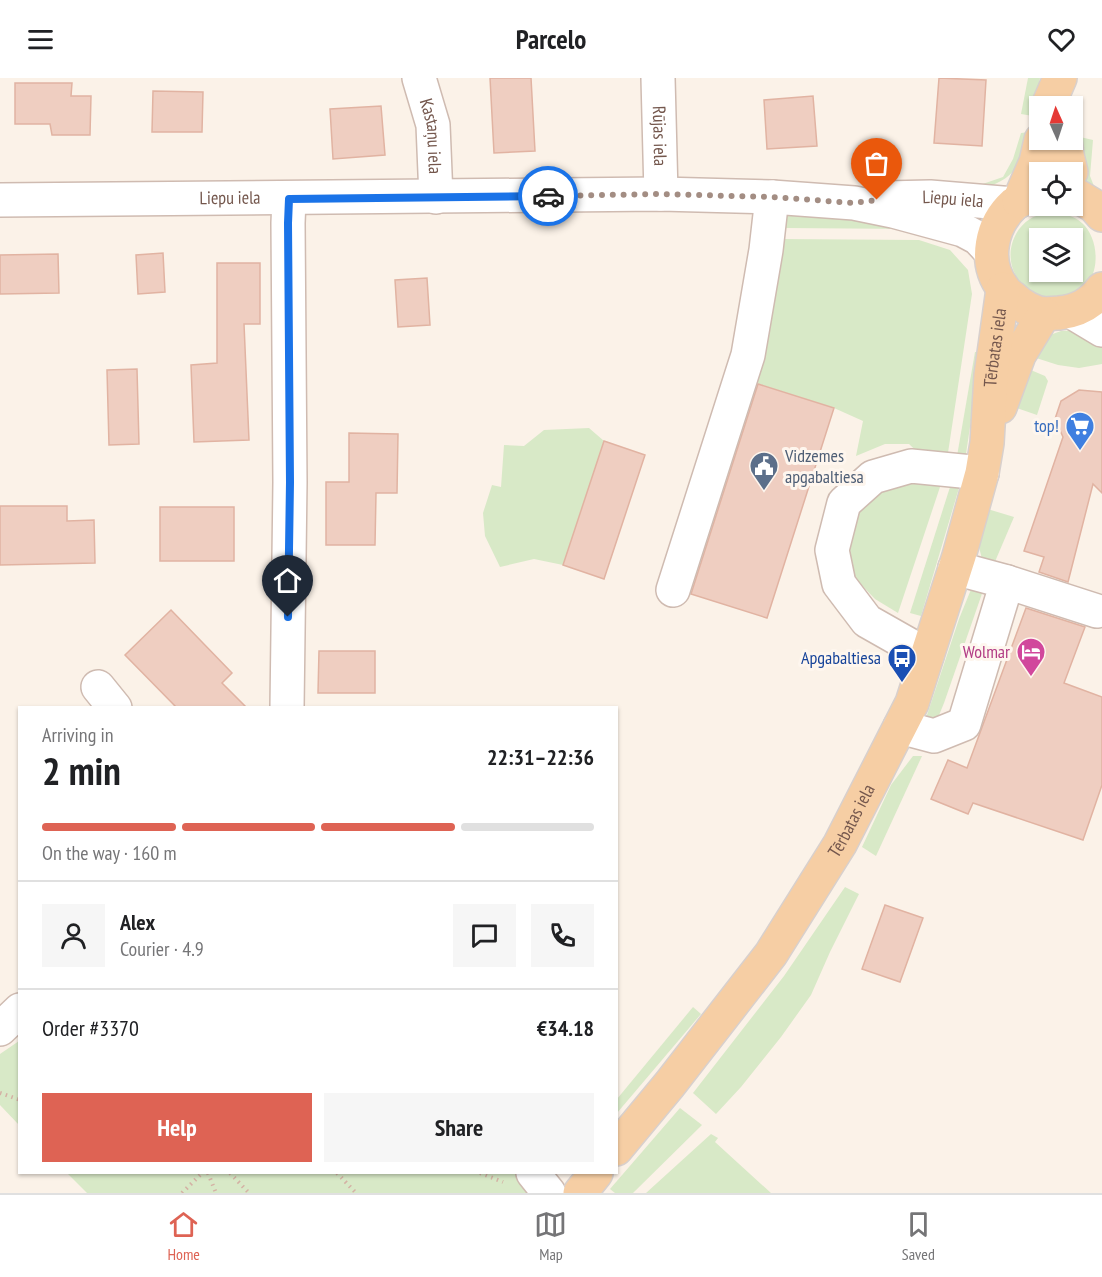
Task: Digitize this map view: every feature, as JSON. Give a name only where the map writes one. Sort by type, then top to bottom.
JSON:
[{"type":"main road","points":[[1052,96],[1060,78]]},
{"type":"main road","points":[[1060,78],[1061,96]]},
{"type":"main road","points":[[991,252],[994,234],[1002,218],[1024,199],[1039,150]]},
{"type":"main road","points":[[1083,196],[1102,216]]},
{"type":"main road","name":"Tērbatas iela","points":[[991,252],[992,265],[1003,289],[1021,306],[1058,313]]},
{"type":"main road","name":"Tērbatas iela","points":[[984,458],[991,375],[1003,289]]},
{"type":"main road","name":"Tērbatas iela","points":[[618,1147],[669,1086],[771,954],[840,844],[912,703],[955,568],[984,458],[1019,355],[1058,313],[1094,299],[1102,289]]},
{"type":"main road","points":[[580,1193],[595,1174]]},
{"type":"street","name":"Kastaņu iela","points":[[418,78],[433,125],[436,197]]},
{"type":"street","name":"Rūjas iela","points":[[658,78],[660,194]]},
{"type":"street","name":"Liepu iela","points":[[0,200],[660,194],[772,197],[854,203],[893,211],[963,230],[978,238],[991,252]]},
{"type":"street","points":[[673,590],[748,355],[766,250],[772,197]]},
{"type":"street","name":"Liepu iela","points":[[854,203],[886,198],[1024,199]]},
{"type":"street","points":[[287,706],[290,482],[289,199]]},
{"type":"street","points":[[1058,313],[1102,330]]},
{"type":"street","points":[[927,655],[867,621],[839,584],[832,549],[844,503],[873,477],[911,466],[984,458]]},
{"type":"street","points":[[955,568],[1097,611]]},
{"type":"street","points":[[900,727],[934,736],[964,724],[1007,582]]},
{"type":"street","points":[[0,1029],[18,1012]]},
{"type":"street","points":[[521,1179],[549,1193]]},
{"type":"path","points":[[0,1093],[18,1099]]},
{"type":"path","points":[[182,1193],[201,1174]]},
{"type":"path","points":[[208,1174],[216,1193]]},
{"type":"path","points":[[231,1174],[249,1193]]},
{"type":"path","points":[[338,1174],[356,1193]]},
{"type":"path","points":[[487,1174],[521,1179]]},
{"type":"green space","points":[[1028,78],[1040,78],[1037,96],[1029,96],[1029,115],[1021,114]]},
{"type":"green space","points":[[1029,132],[1029,135],[1018,165],[998,183],[974,192],[971,188],[1003,177],[1013,159],[1021,133]]},
{"type":"green space","points":[[1083,138],[1093,140],[1090,176],[1097,194],[1086,182],[1083,175],[1083,162],[1079,161],[1078,150],[1083,150]]},
{"type":"green space","points":[[783,215],[898,222],[914,229],[784,228]]},
{"type":"green space","points":[[1036,216],[1069,216],[1082,223],[1089,231],[1095,251],[1095,262],[1089,282],[1082,290],[1067,296],[1041,297],[1031,293],[1023,286],[1013,269],[1011,253],[1014,237],[1023,224]]},
{"type":"green space","points":[[780,239],[919,240],[950,250],[968,270],[972,294],[946,466],[926,460],[909,444],[885,444],[856,456],[863,421],[834,408],[756,383],[774,250]]},
{"type":"green space","points":[[1087,330],[1102,336],[1102,364],[1079,368],[1058,365],[1030,356],[1047,336],[1061,331]]},
{"type":"green space","points":[[975,352],[981,352],[966,454],[957,456]]},
{"type":"green space","points":[[1026,368],[1045,376],[1048,381],[1037,415],[1014,407]]},
{"type":"green space","points":[[589,428],[604,441],[563,565],[534,559],[500,567],[485,536],[483,513],[492,485],[501,487],[504,445],[524,446],[544,430]]},
{"type":"green space","points":[[888,481],[942,481],[898,613],[875,599],[854,577],[847,552],[852,520],[864,497]]},
{"type":"green space","points":[[950,487],[959,488],[921,616],[910,613]]},
{"type":"green space","points":[[981,507],[1014,517],[991,571],[982,559],[977,539]]},
{"type":"green space","points":[[974,582],[985,585],[935,725],[925,721],[959,619]]},
{"type":"green space","points":[[913,756],[922,756],[876,856],[862,847],[891,785]]},
{"type":"green space","points":[[845,887],[859,894],[811,995],[781,1037],[716,1114],[693,1093],[784,976]]},
{"type":"green space","points":[[693,1007],[701,1014],[618,1112],[618,1098]]},
{"type":"green space","points":[[18,1042],[18,1124],[0,1105],[0,1054]]},
{"type":"green space","points":[[680,1108],[702,1125],[633,1193],[615,1193],[610,1189]]},
{"type":"green space","points":[[711,1134],[718,1138],[715,1142],[771,1193],[646,1193]]},
{"type":"green space","points":[[68,1174],[516,1174],[531,1193],[87,1193]]},
{"type":"building","points":[[490,78],[531,78],[535,151],[494,153]]},
{"type":"building","points":[[939,78],[986,80],[982,146],[934,143]]},
{"type":"building","points":[[15,83],[72,83],[71,96],[91,96],[90,135],[52,135],[50,124],[15,124]]},
{"type":"building","points":[[153,91],[203,92],[202,132],[152,132]]},
{"type":"building","points":[[813,96],[817,146],[767,149],[764,100]]},
{"type":"building","points":[[381,106],[385,155],[333,159],[330,109]]},
{"type":"building","points":[[163,253],[165,292],[138,294],[136,255]]},
{"type":"building","points":[[58,254],[59,293],[0,294],[0,255]]},
{"type":"building","points":[[217,263],[260,263],[260,324],[244,324],[249,440],[194,442],[191,365],[217,363]]},
{"type":"building","points":[[427,278],[430,325],[398,327],[395,280]]},
{"type":"building","points":[[137,369],[139,444],[109,445],[107,370]]},
{"type":"building","name":"Vidzemes apgabaltiesa","points":[[758,384],[834,408],[767,618],[691,594]]},
{"type":"building","points":[[1079,390],[1102,392],[1102,493],[1093,484],[1068,582],[1039,572],[1044,557],[1024,551],[1063,437],[1055,419],[1061,401]]},
{"type":"building","points":[[349,433],[398,434],[397,493],[376,493],[375,545],[326,545],[326,482],[349,482]]},
{"type":"building","points":[[604,441],[645,455],[604,579],[563,565]]},
{"type":"building","points":[[0,506],[67,506],[67,521],[94,520],[95,563],[0,565]]},
{"type":"building","points":[[160,507],[234,507],[234,561],[160,561]]},
{"type":"building","points":[[1026,608],[1085,627],[1064,683],[1102,697],[1102,785],[1083,840],[973,803],[968,814],[931,799],[948,760],[967,768]]},
{"type":"building","points":[[171,610],[232,673],[222,683],[245,706],[175,706],[125,655]]},
{"type":"building","points":[[319,651],[375,651],[375,693],[318,693]]},
{"type":"building","points":[[885,905],[923,918],[900,982],[862,969]]},
{"type":"way so far","points":[[548,196],[660,194],[772,197],[854,203],[877,200]]},
{"type":"place","name":"top!","points":[[1080,452]]},
{"type":"place","name":"Vidzemes apgabaltiesa","points":[[764,492]]},
{"type":"place","name":"Wolmar","points":[[1031,678]]},
{"type":"place","name":"Apgabaltiesa","points":[[902,684]]},
{"type":"route","points":[[288,617],[289,199],[548,196]]}]
